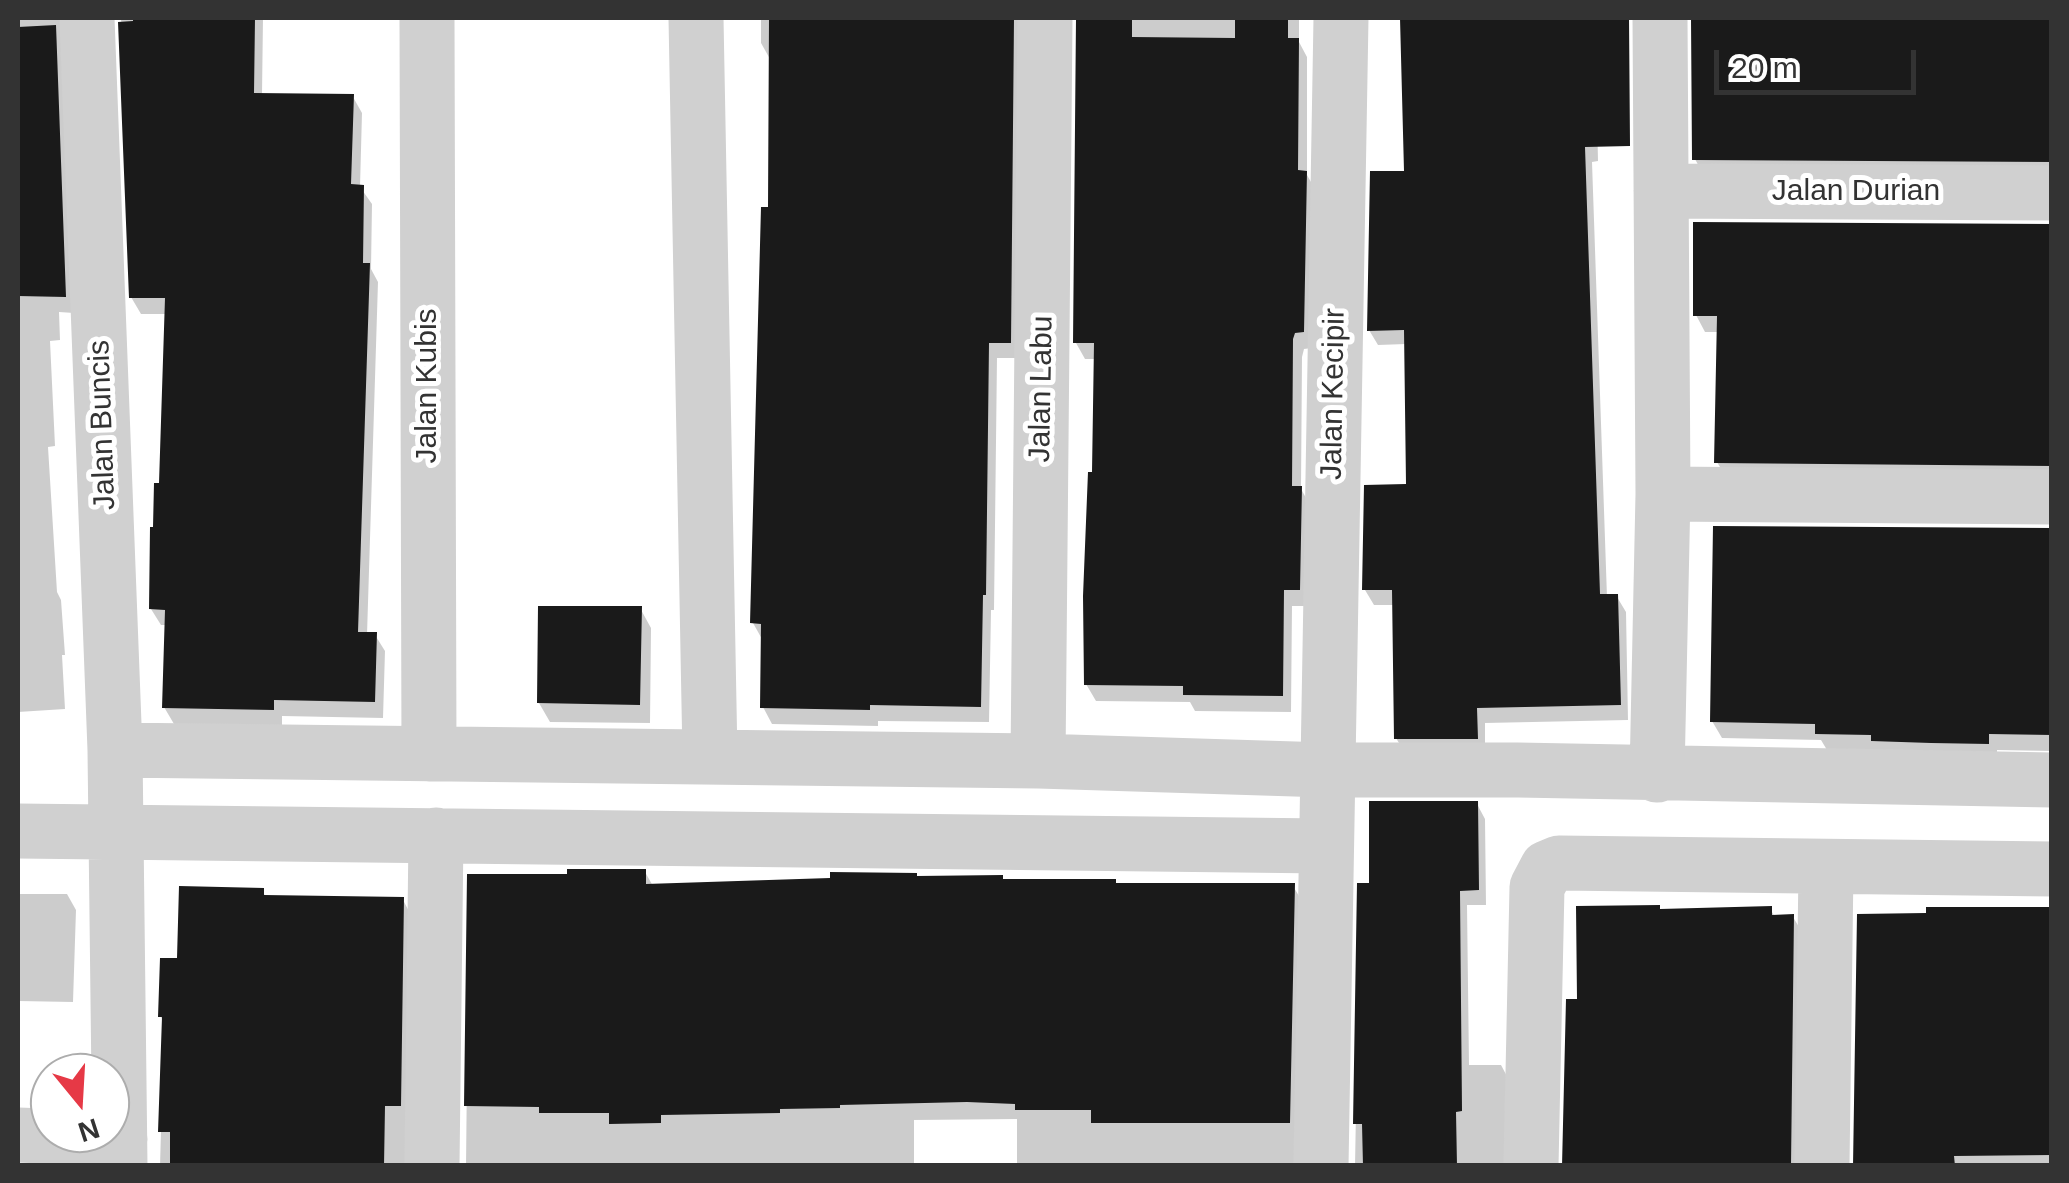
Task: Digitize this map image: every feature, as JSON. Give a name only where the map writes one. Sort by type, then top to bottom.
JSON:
[{"type":"street","name":"Jalan Buncis","points":[[87,18],[115,750],[119,1053]]},
{"type":"street","name":"Jalan Kubis","points":[[427,18],[429,754]]},
{"type":"street","points":[[696,18],[710,757]]},
{"type":"street","name":"Jalan Labu","points":[[1038,761],[1045,18]]},
{"type":"street","name":"Jalan Kecipir","points":[[1321,1166],[1341,18]]},
{"type":"street","points":[[1658,775],[1663,494],[1660,18]]},
{"type":"street","name":"Jalan Durian","points":[[1660,191],[2052,193]]},
{"type":"street","points":[[1663,494],[2052,497]]},
{"type":"street","points":[[115,750],[1038,761],[1327,770],[2052,780]]},
{"type":"street","points":[[18,831],[1326,846]]},
{"type":"street","points":[[432,1166],[436,834]]},
{"type":"street","points":[[1531,1166],[1537,886],[1548,868],[1559,863],[2052,869]]},
{"type":"street","points":[[1822,1166],[1826,868]]},
{"type":"building","points":[[133,18],[255,18],[254,93],[354,94],[351,184],[364,185],[363,263],[370,263],[358,632],[377,632],[375,702],[274,700],[274,710],[162,708],[165,610],[149,609],[150,527],[154,483],[159,483],[165,298],[129,298],[118,22]]},
{"type":"building","points":[[769,18],[1014,18],[1011,343],[989,343],[981,707],[760,708],[761,624],[750,623],[761,207],[768,207]]},
{"type":"building","points":[[1076,18],[1132,18],[1132,37],[1235,38],[1235,18],[1288,18],[1288,38],[1299,38],[1298,170],[1307,171],[1304,332],[1295,333],[1293,339],[1292,486],[1302,486],[1300,590],[1284,590],[1283,696],[1183,695],[1183,686],[1084,685],[1083,596],[1088,472],[1092,472],[1094,343],[1073,343]]},
{"type":"building","points":[[1400,18],[1629,18],[1630,146],[1585,147],[1600,594],[1618,594],[1621,705],[1477,708],[1478,739],[1394,739],[1392,590],[1362,590],[1364,485],[1406,484],[1404,330],[1367,331],[1370,171],[1404,171]]},
{"type":"building","points":[[1691,18],[2052,18],[2052,162],[1692,160]]},
{"type":"building","points":[[56,25],[66,297],[18,296],[18,27]]},
{"type":"building","points":[[1693,222],[2052,224],[2052,466],[1714,463],[1717,316],[1693,316]]},
{"type":"building","points":[[1713,526],[2052,528],[2052,735],[1989,734],[1989,744],[1871,741],[1871,735],[1815,734],[1815,724],[1710,722]]},
{"type":"building","points":[[538,606],[642,606],[640,705],[537,703]]},
{"type":"building","points":[[1369,801],[1478,801],[1479,890],[1460,891],[1462,1111],[1456,1112],[1457,1166],[1363,1166],[1362,1124],[1353,1124],[1357,883],[1369,883]]},
{"type":"building","points":[[567,869],[646,869],[646,884],[830,878],[830,872],[1116,879],[1116,883],[1295,883],[1290,1123],[1091,1123],[1091,1110],[1015,1110],[1015,1104],[967,1102],[840,1105],[780,1109],[780,1113],[661,1115],[661,1123],[609,1124],[609,1113],[539,1113],[539,1107],[464,1106],[467,874],[567,874]]},
{"type":"building","points":[[179,886],[264,888],[264,895],[404,897],[401,1106],[385,1106],[384,1166],[170,1166],[170,1132],[158,1132],[162,1017],[158,1017],[160,958],[177,958]]},
{"type":"building","points":[[1660,905],[1660,909],[1772,906],[1772,915],[1794,914],[1791,1166],[1562,1166],[1566,999],[1577,999],[1576,906]]},
{"type":"building","points":[[1926,907],[2052,907],[2052,1155],[1954,1156],[1955,1166],[1853,1166],[1857,914],[1926,913]]}]
